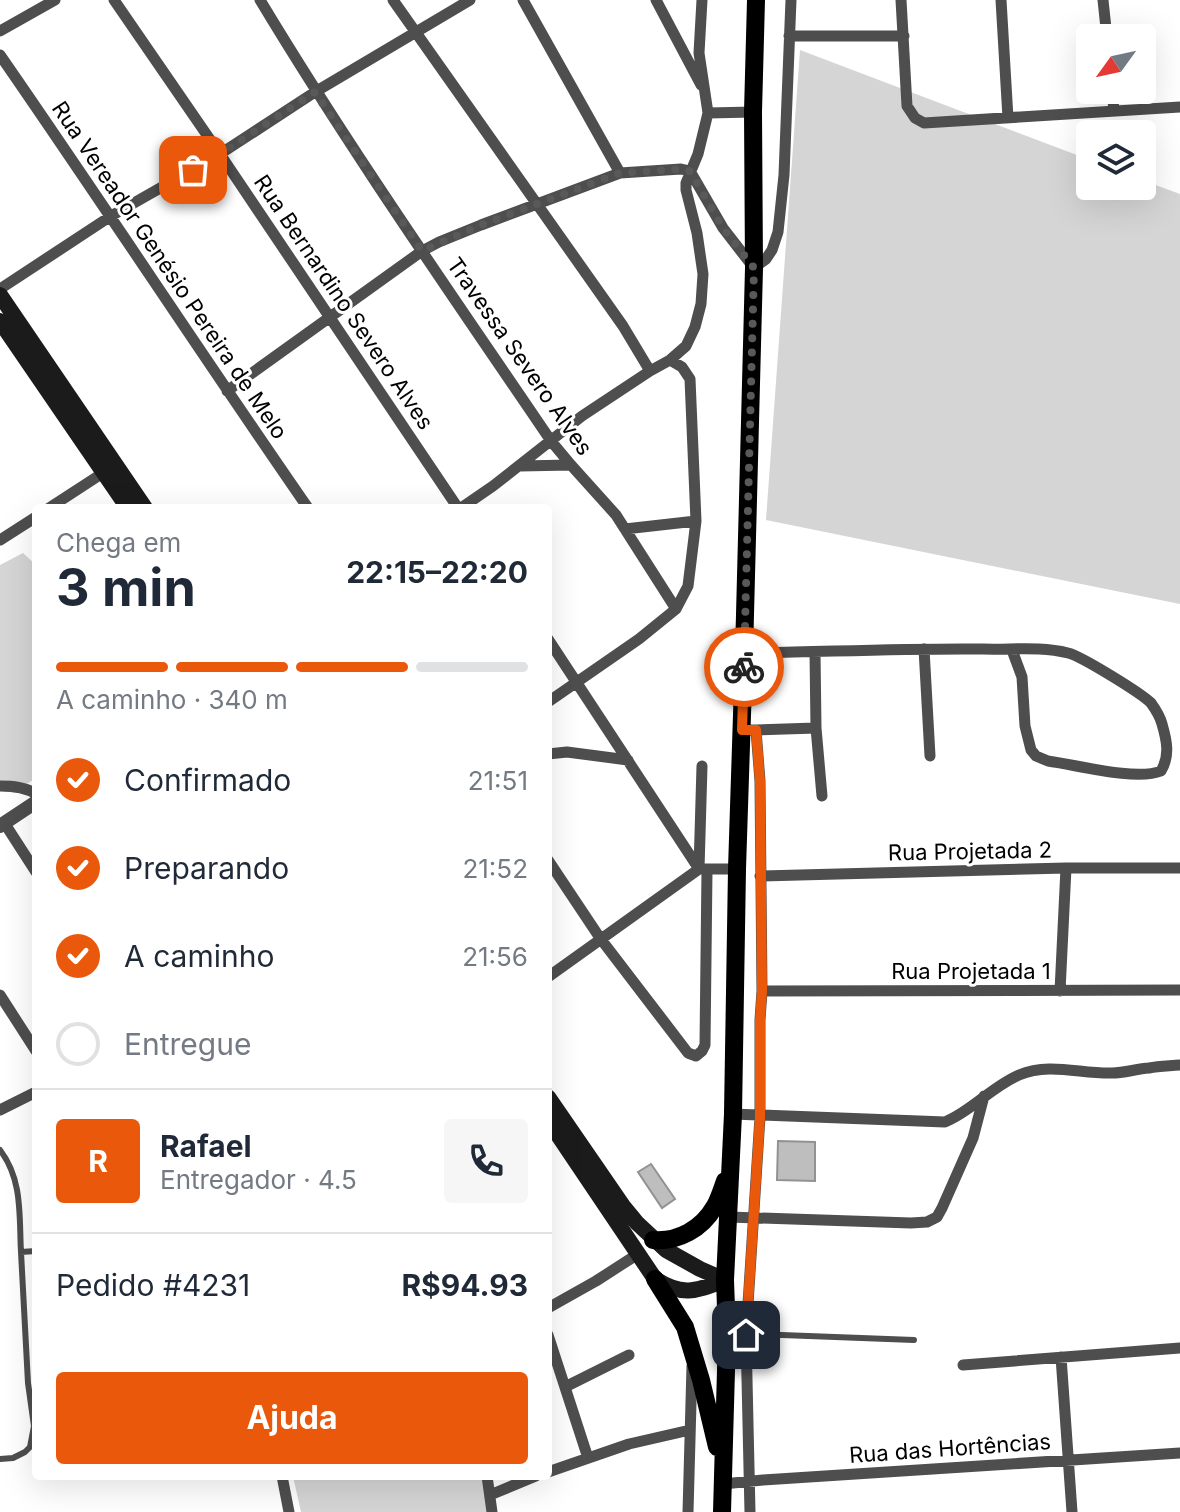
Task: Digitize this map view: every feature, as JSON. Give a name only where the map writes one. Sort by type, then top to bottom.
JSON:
[{"type":"highway","points":[[722,1512],[727,1335],[725,1280],[733,1114],[737,869],[749,730],[744,653],[754,268],[756,0]]},
{"type":"highway","points":[[653,1240],[682,1237],[696,1226],[714,1209],[730,1168]]},
{"type":"highway","points":[[655,1279],[685,1327],[701,1380],[723,1480]]},
{"type":"main road","points":[[0,292],[110,469],[126,504]]},
{"type":"main road","points":[[0,321],[110,469],[141,504]]},
{"type":"main road","points":[[552,1104],[655,1279],[671,1289],[690,1291],[725,1280]]},
{"type":"main road","points":[[552,1125],[617,1210],[676,1257],[725,1280]]},
{"type":"street","points":[[0,31],[55,0]]},
{"type":"street","name":"Rua Bernardino Severo Alves","points":[[114,0],[456,504]]},
{"type":"street","name":"Travessa Severo Alves","points":[[260,0],[315,92],[551,441],[616,515],[676,609]]},
{"type":"street","points":[[393,0],[623,326],[650,371]]},
{"type":"street","points":[[0,292],[111,216],[220,154],[315,92],[470,0]]},
{"type":"street","points":[[523,0],[620,173]]},
{"type":"street","points":[[656,0],[705,93]]},
{"type":"street","points":[[465,504],[520,466],[582,416],[670,360],[686,346],[695,327],[701,304],[703,274],[686,183],[698,154],[708,113],[699,53],[702,0]]},
{"type":"street","points":[[227,391],[422,251],[481,225],[620,173],[690,171],[723,228],[754,268],[772,250],[778,232],[784,175],[791,0]]},
{"type":"street","points":[[901,0],[907,106],[915,118],[924,123],[1180,107]]},
{"type":"street","points":[[1001,0],[1008,118]]},
{"type":"street","points":[[1103,0],[1106,24]]},
{"type":"street","points":[[789,36],[904,36]]},
{"type":"street","name":"Rua Vereador Genésio Pereira de Melo","points":[[0,55],[305,504]]},
{"type":"street","points":[[1113,104],[1114,111]]},
{"type":"street","points":[[708,113],[753,112]]},
{"type":"street","points":[[552,699],[639,639],[676,609],[688,586],[696,521],[690,379],[682,367],[670,360]]},
{"type":"street","points":[[520,466],[571,465]]},
{"type":"street","points":[[55,504],[110,469]]},
{"type":"street","points":[[0,540],[32,520]]},
{"type":"street","points":[[625,529],[696,521]]},
{"type":"street","points":[[552,645],[703,870]]},
{"type":"street","points":[[744,653],[1033,648],[1072,654],[1139,693],[1151,704],[1160,716],[1167,758],[1161,771],[1152,775],[1133,774],[1048,761],[1036,756],[1031,750],[1025,726],[1022,677],[1012,650]]},
{"type":"street","points":[[924,649],[930,756]]},
{"type":"street","points":[[815,652],[816,728],[822,796]]},
{"type":"street","points":[[750,1512],[746,1335],[760,1117],[762,991],[760,781],[749,730],[816,728]]},
{"type":"street","points":[[552,754],[567,752],[628,760]]},
{"type":"street","points":[[552,866],[600,938],[688,1053],[696,1056],[705,1045],[702,766]]},
{"type":"street","points":[[0,786],[15,786],[32,792]]},
{"type":"street","points":[[32,805],[2,825],[32,866]]},
{"type":"street","points":[[1060,991],[1066,868]]},
{"type":"street","name":"Rua Projetada 2","points":[[760,876],[1180,868]]},
{"type":"street","points":[[552,974],[600,938],[703,870],[737,869]]},
{"type":"street","name":"Rua Projetada 1","points":[[762,991],[1180,990]]},
{"type":"street","points":[[0,995],[32,1045]]},
{"type":"street","points":[[733,1114],[945,1122],[1019,1075],[1039,1069],[1116,1073],[1180,1065]]},
{"type":"street","points":[[0,1110],[32,1094]]},
{"type":"street","points":[[729,1217],[927,1222],[937,1217],[973,1138],[984,1096]]},
{"type":"street","points":[[552,1306],[638,1254]]},
{"type":"street","points":[[552,1347],[588,1458]]},
{"type":"street","points":[[963,1365],[1180,1348]]},
{"type":"street","points":[[688,1512],[692,1350]]},
{"type":"street","points":[[565,1387],[629,1355]]},
{"type":"street","points":[[1061,1357],[1072,1512]]},
{"type":"street","points":[[552,1471],[629,1444],[690,1430]]},
{"type":"street","name":"Rua das Hortências","points":[[723,1480],[750,1482],[1180,1453]]},
{"type":"street","points":[[283,1480],[289,1512]]},
{"type":"street","points":[[488,1480],[492,1512]]},
{"type":"street","points":[[490,1495],[526,1480]]},
{"type":"lane","points":[[0,1150],[8,1160],[18,1189],[32,1412]]},
{"type":"lane","points":[[21,1252],[32,1251]]},
{"type":"lane","points":[[727,1335],[914,1340]]},
{"type":"lane","points":[[0,1459],[13,1458],[25,1452],[30,1447],[32,1436]]},
{"type":"shaded area","points":[[800,50],[1076,155],[1076,200],[1156,200],[1156,185],[1180,194],[1180,604],[766,520]]},
{"type":"shaded area","points":[[23,553],[32,561],[32,781],[16,791],[0,790],[0,565]]},
{"type":"shaded area","points":[[294,1480],[483,1480],[488,1512],[301,1512]]},
{"type":"building","points":[[778,1141],[815,1142],[815,1181],[777,1180]]},
{"type":"building","points":[[651,1164],[675,1199],[662,1208],[638,1172]]},
{"type":"way so far","points":[[193,170],[315,92],[422,251],[481,225],[620,173],[690,171],[723,228],[754,268],[744,667]]},
{"type":"route","points":[[744,667],[742,730],[756,730],[760,781],[762,991],[760,1117],[746,1335]]}]
